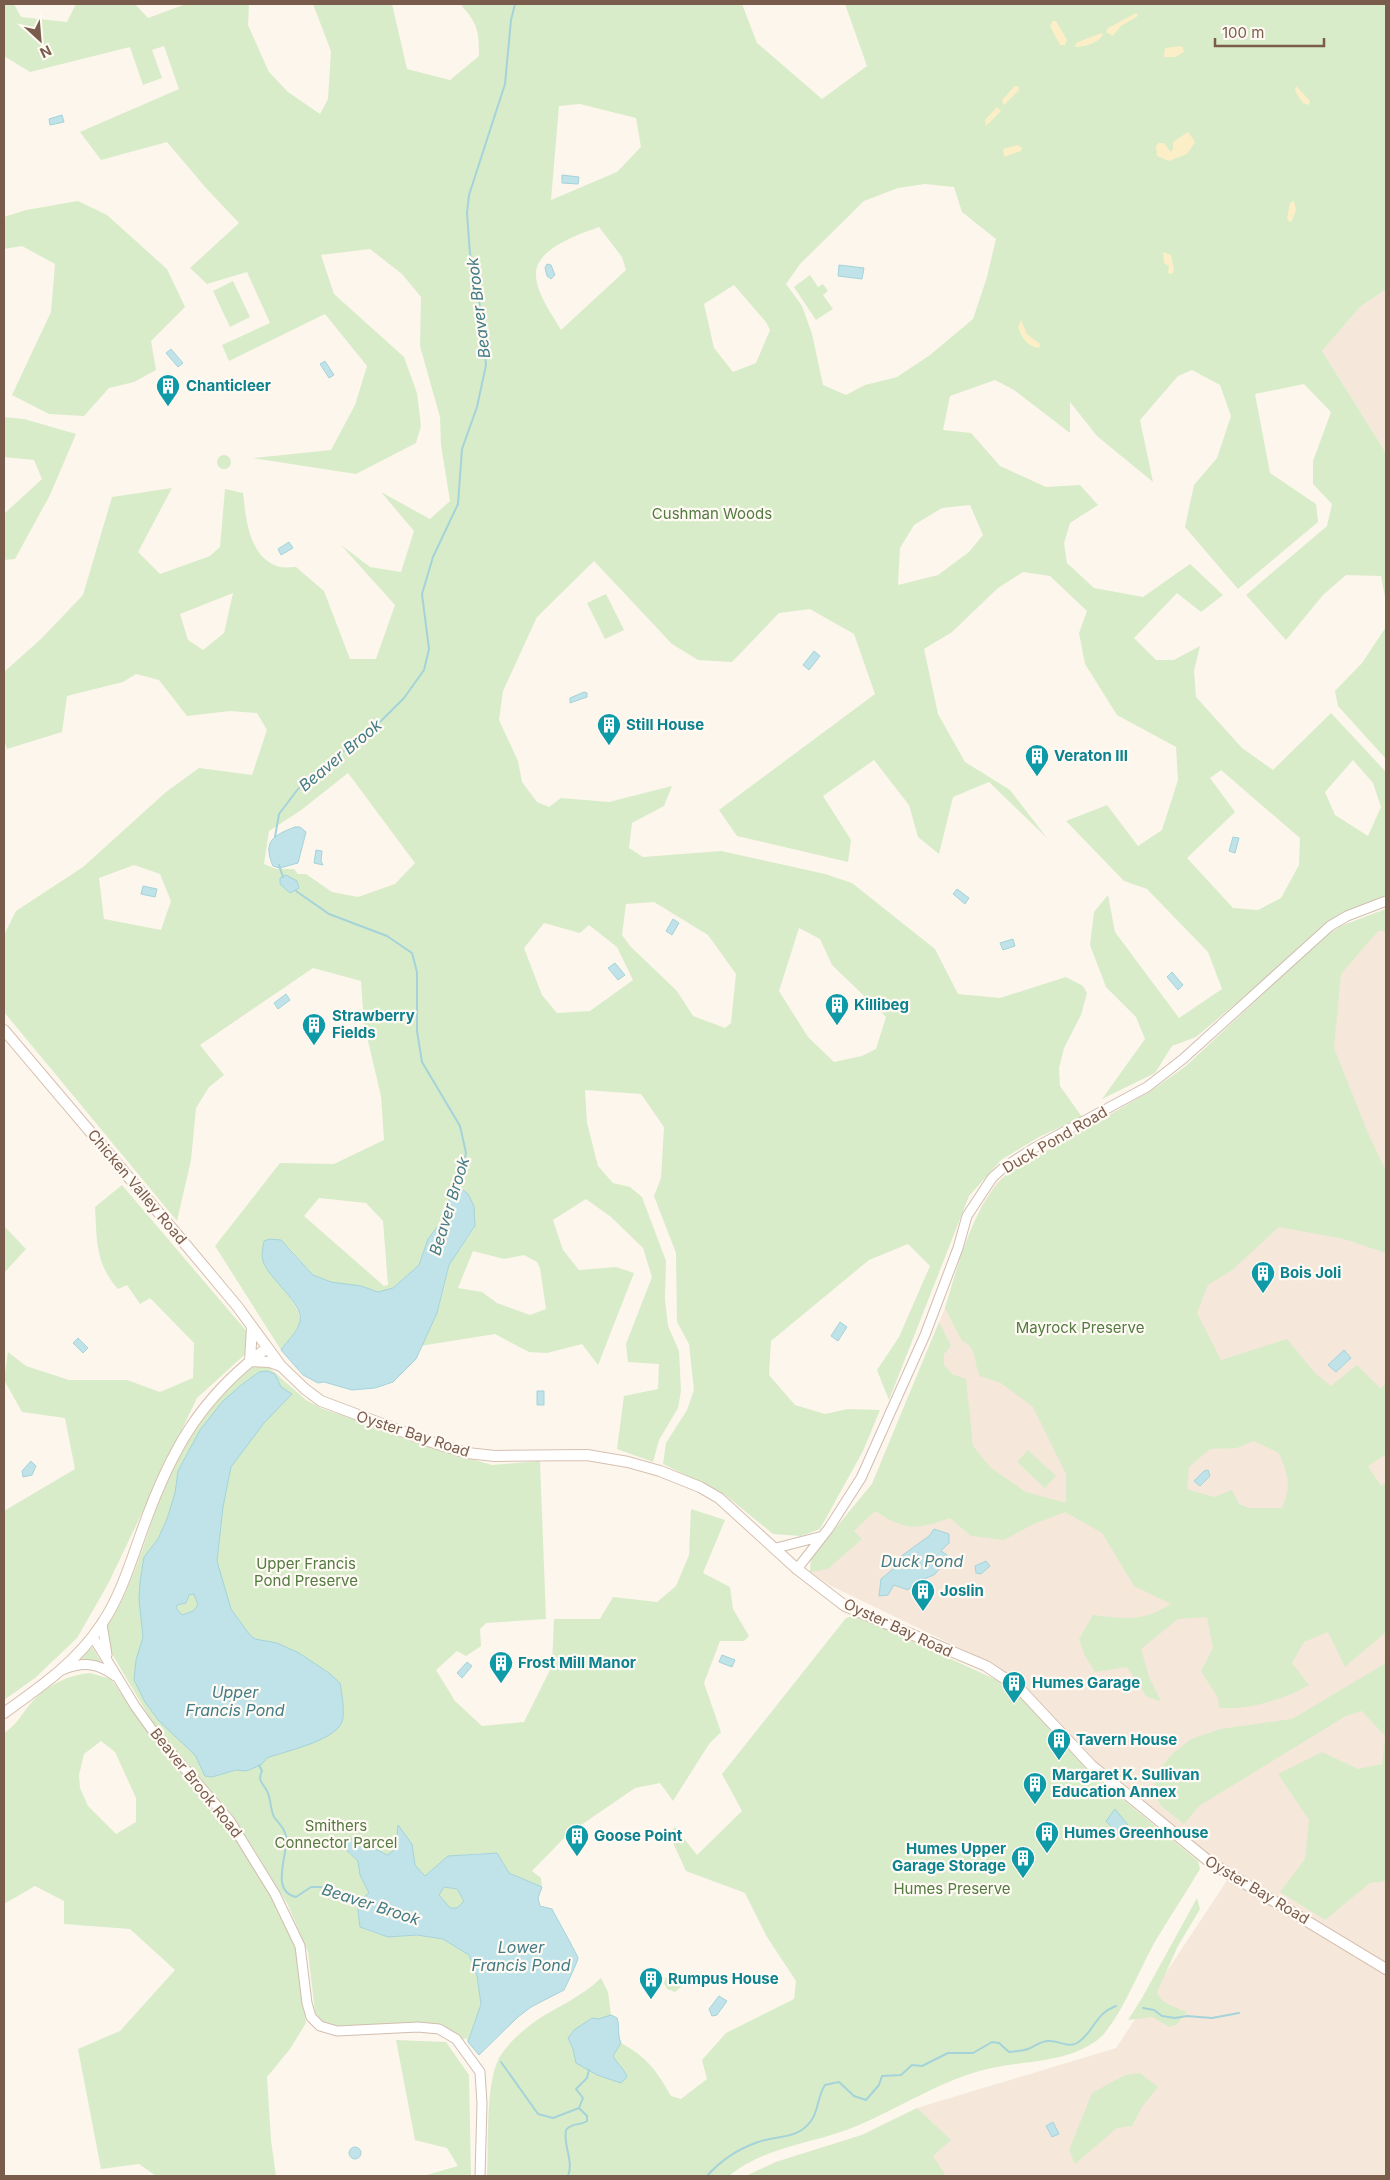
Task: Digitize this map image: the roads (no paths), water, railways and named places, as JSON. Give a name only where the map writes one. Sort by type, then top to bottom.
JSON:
[{"type":"main road","name":"Chicken Valley Road","points":[[4,1030],[186,1245],[267,1348]]},
{"type":"main road","points":[[250,1361],[252,1327]]},
{"type":"main road","points":[[4,1713],[57,1672],[93,1637],[121,1589],[152,1501],[175,1451],[210,1398],[223,1384],[267,1348]]},
{"type":"main road","name":"Oyster Bay Road","points":[[267,1348],[281,1366],[313,1396],[334,1407],[467,1453],[495,1456],[587,1455],[628,1462],[660,1471],[700,1487],[719,1498],[797,1569],[845,1606],[986,1666],[1019,1688],[1091,1765],[1210,1863],[1386,1969]]},
{"type":"main road","points":[[250,1361],[270,1362],[281,1366]]},
{"type":"street","name":"Duck Pond Road","points":[[797,1569],[823,1536],[861,1478],[926,1335],[958,1248],[967,1216],[992,1178],[1003,1168],[1034,1148],[1147,1087],[1183,1059],[1330,926],[1347,916],[1386,902]]},
{"type":"street","points":[[776,1548],[823,1536]]},
{"type":"street","points":[[806,1576],[807,1556]]},
{"type":"street","name":"Beaver Brook Road","points":[[102,1624],[108,1662]]},
{"type":"street","name":"Beaver Brook Road","points":[[93,1637],[155,1734],[230,1821],[275,1894],[300,1946],[307,2003],[311,2017],[320,2026],[337,2032],[418,2027],[439,2029],[456,2040],[480,2072],[482,2104],[480,2176]]},
{"type":"street","name":"Beaver Brook Road","points":[[57,1672],[80,1664],[89,1664],[108,1670],[118,1678]]},
{"type":"water","points":[[62,115],[64,122],[50,125],[49,119]]},
{"type":"water","points":[[562,175],[579,177],[578,184],[562,183]]},
{"type":"water","points":[[547,264],[551,265],[555,275],[551,279],[547,276],[545,268]]},
{"type":"water","points":[[839,265],[864,268],[862,279],[838,276]]},
{"type":"water","points":[[171,349],[183,363],[178,367],[166,353]]},
{"type":"water","points":[[325,361],[334,375],[329,378],[320,364]]},
{"type":"water","points":[[289,542],[293,548],[281,555],[278,549]]},
{"type":"water","points":[[814,651],[820,656],[809,670],[803,665]]},
{"type":"water","points":[[584,692],[587,693],[587,697],[570,703],[570,698]]},
{"type":"water","points":[[295,827],[300,827],[306,832],[298,863],[280,868],[273,866],[269,850],[272,840],[281,833]]},
{"type":"water","points":[[1233,837],[1239,838],[1235,853],[1229,851]]},
{"type":"water","points":[[316,850],[322,851],[321,861],[323,865],[314,863]]},
{"type":"water","points":[[286,875],[297,881],[299,888],[290,893],[280,884],[280,878]]},
{"type":"water","points":[[143,886],[157,889],[155,897],[141,894]]},
{"type":"water","points":[[957,889],[969,898],[965,904],[953,894]]},
{"type":"water","points":[[673,919],[679,923],[672,935],[666,931]]},
{"type":"water","points":[[1013,939],[1015,946],[1003,950],[1000,943]]},
{"type":"water","points":[[615,963],[625,975],[618,980],[608,968]]},
{"type":"water","points":[[1172,972],[1183,985],[1178,990],[1167,977]]},
{"type":"water","points":[[286,994],[290,1000],[278,1009],[274,1003]]},
{"type":"water","points":[[458,1186],[468,1194],[474,1206],[475,1226],[449,1265],[437,1313],[416,1359],[393,1382],[375,1388],[352,1390],[324,1382],[318,1383],[303,1375],[281,1350],[297,1329],[300,1315],[292,1299],[266,1268],[262,1256],[264,1241],[270,1239],[281,1240],[313,1275],[331,1282],[361,1286],[378,1292],[393,1288],[419,1265],[428,1239],[444,1218],[450,1196]]},
{"type":"water","points":[[840,1322],[847,1327],[838,1341],[831,1336]]},
{"type":"water","points":[[78,1338],[88,1348],[83,1353],[73,1343]]},
{"type":"water","points":[[1344,1350],[1351,1358],[1336,1372],[1328,1365]]},
{"type":"water","name":"Upper Francis Pond","points":[[267,1371],[275,1374],[281,1387],[292,1394],[264,1423],[231,1467],[223,1507],[217,1561],[231,1609],[249,1634],[255,1639],[277,1643],[299,1653],[329,1673],[340,1683],[343,1718],[340,1726],[333,1733],[311,1744],[267,1758],[261,1765],[246,1771],[236,1770],[212,1777],[205,1776],[195,1755],[159,1721],[145,1702],[134,1680],[136,1660],[143,1637],[139,1599],[140,1582],[144,1557],[158,1539],[167,1519],[175,1493],[178,1471],[200,1430],[223,1401],[259,1372]],"holes":[[[194,1594],[198,1605],[193,1611],[182,1615],[176,1608],[177,1605],[186,1603],[189,1595]]]},
{"type":"water","points":[[537,1391],[544,1391],[544,1405],[537,1405]]},
{"type":"water","points":[[31,1461],[36,1466],[32,1475],[23,1477],[22,1471]]},
{"type":"water","points":[[1208,1470],[1210,1476],[1200,1486],[1194,1481],[1204,1471]]},
{"type":"water","name":"Duck Pond","points":[[934,1529],[949,1534],[949,1543],[941,1551],[947,1555],[945,1563],[934,1575],[916,1582],[908,1590],[894,1585],[888,1595],[879,1596],[881,1579],[893,1569],[893,1562],[929,1536]]},
{"type":"water","points":[[986,1561],[990,1566],[981,1574],[976,1573],[975,1566]]},
{"type":"water","points":[[722,1655],[735,1660],[732,1667],[719,1662]]},
{"type":"water","points":[[467,1662],[472,1666],[462,1678],[457,1673]]},
{"type":"water","points":[[1115,1809],[1131,1829],[1125,1836],[1120,1836],[1106,1821]]},
{"type":"water","name":"Lower Francis Pond","points":[[398,1825],[412,1844],[415,1865],[425,1876],[448,1856],[497,1853],[509,1873],[542,1887],[538,1898],[540,1906],[552,1909],[578,1958],[564,1990],[531,2007],[479,2055],[468,2042],[481,2004],[477,1976],[469,1955],[443,1939],[417,1935],[388,1937],[360,1927],[357,1903],[369,1893],[360,1875],[358,1861],[339,1843],[355,1838],[387,1855],[396,1849]],"holes":[[[444,1887],[457,1889],[464,1901],[457,1908],[450,1908],[439,1895]]]},
{"type":"water","points":[[719,1996],[727,2001],[717,2015],[712,2016],[709,2009]]},
{"type":"water","points":[[611,2015],[617,2018],[621,2043],[613,2056],[627,2077],[621,2083],[597,2075],[576,2063],[568,2038],[574,2030],[592,2018],[598,2019]]},
{"type":"water","points":[[1053,2122],[1059,2134],[1052,2137],[1046,2126]]},
{"type":"water","points":[[353,2147],[357,2147],[361,2153],[357,2159],[353,2159],[349,2155],[349,2151]]},
{"type":"waterway","name":"Beaver Brook","points":[[275,837],[279,814],[298,789],[382,720],[404,698],[424,670],[429,649],[422,594],[433,557],[458,504],[462,449],[477,407],[486,365],[478,289],[470,254],[467,213],[469,195],[505,84],[511,20],[515,4]]},
{"type":"waterway","name":"Beaver Brook","points":[[279,865],[283,877]]},
{"type":"waterway","name":"Beaver Brook","points":[[296,891],[329,914],[387,936],[412,953],[417,972],[417,1031],[422,1062],[460,1126],[466,1153],[458,1188]]},
{"type":"waterway","name":"Beaver Brook","points":[[259,1765],[262,1771],[260,1780],[268,1794],[274,1817],[283,1828],[286,1836],[282,1871],[283,1887],[288,1893],[296,1897],[311,1887],[322,1887],[335,1896],[351,1897],[358,1903]]},
{"type":"waterway","points":[[707,2176],[724,2160],[744,2148],[758,2142],[793,2134],[806,2127],[814,2117],[825,2085],[839,2082],[854,2096],[866,2100],[879,2085],[882,2076],[901,2075],[912,2065],[922,2066],[948,2053],[973,2053],[992,2042],[999,2043],[1009,2052],[1028,2049],[1047,2041],[1067,2045],[1074,2044],[1083,2039],[1103,2014],[1116,2006]]},
{"type":"waterway","points":[[1143,2008],[1154,2010],[1162,2016],[1175,2018],[1187,2016],[1212,2018],[1239,2013]]},
{"type":"waterway","name":"Beaver Brook","points":[[501,2062],[538,2114],[553,2118],[579,2108],[587,2116],[587,2121],[571,2126],[566,2130],[565,2136],[570,2165],[568,2176]]},
{"type":"waterway","points":[[579,2108],[583,2098],[576,2089],[587,2078],[589,2070]]},
{"type":"place","name":"Chanticleer","points":[[168,407]]},
{"type":"place","name":"Still House","points":[[609,746]]},
{"type":"place","name":"Veraton III","points":[[1037,777]]},
{"type":"place","name":"Killibeg","points":[[837,1026]]},
{"type":"place","name":"Strawberry Fields","points":[[314,1046]]},
{"type":"place","name":"Bois Joli","points":[[1263,1294]]},
{"type":"place","name":"Joslin","points":[[923,1612]]},
{"type":"place","name":"Frost Mill Manor","points":[[501,1684]]},
{"type":"place","name":"Humes Garage","points":[[1014,1704]]},
{"type":"place","name":"Tavern House","points":[[1059,1761]]},
{"type":"place","name":"Margaret K. Sullivan Education Annex","points":[[1035,1805]]},
{"type":"place","name":"Humes Greenhouse","points":[[1047,1854]]},
{"type":"place","name":"Goose Point","points":[[577,1857]]},
{"type":"place","name":"Humes Upper Garage Storage","points":[[1023,1879]]},
{"type":"place","name":"Rumpus House","points":[[651,2000]]},
{"type":"park label","name":"Cushman Woods","points":[[712,514]]},
{"type":"park label","name":"Mayrock Preserve","points":[[1080,1328]]},
{"type":"park label","name":"Upper Francis Pond Preserve","points":[[306,1572]]},
{"type":"park label","name":"Smithers Connector Parcel","points":[[336,1834]]},
{"type":"park label","name":"Humes Preserve","points":[[952,1889]]}]
